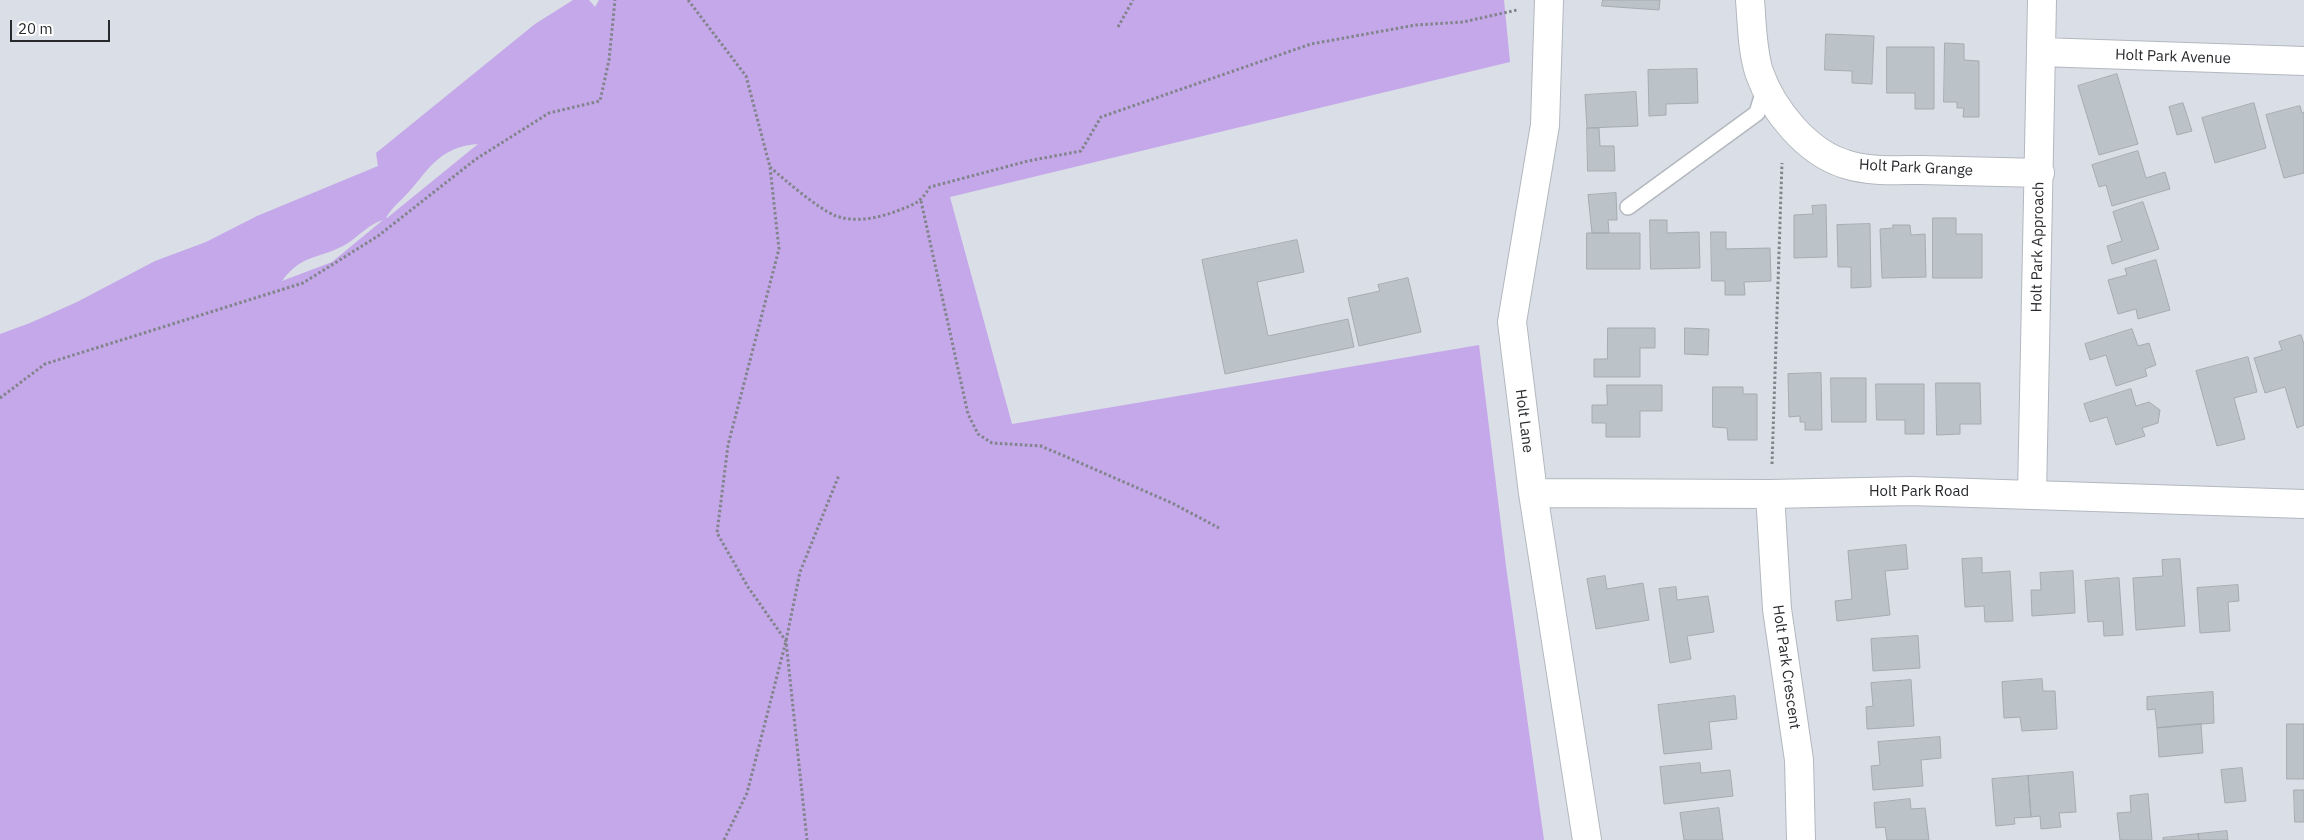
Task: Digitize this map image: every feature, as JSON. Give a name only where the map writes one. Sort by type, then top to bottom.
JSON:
[{"type":"street","name":"Holt Park Grange","points":[[1750,0],[1753,42],[1759,72],[1773,101],[1795,130],[1819,151],[1845,164],[1881,170],[2040,173]]},
{"type":"street","name":"Holt Park Approach","points":[[2032,495],[2042,0]]},
{"type":"street","name":"Holt Lane","points":[[1549,2],[1546,125],[1512,322],[1533,492],[1587,840]]},
{"type":"street","name":"Holt Park Avenue","points":[[2041,52],[2304,61]]},
{"type":"street","name":"Holt Park Road","points":[[1533,492],[1770,494],[1912,491],[2304,504]]},
{"type":"street","name":"Holt Park Crescent","points":[[1770,494],[1777,609],[1799,760],[1801,840]]},
{"type":"lane","points":[[1628,207],[1757,113],[1766,86]]},
{"type":"path","points":[[0,398],[45,364],[303,283],[378,236],[476,159],[549,113],[600,101],[609,60],[615,0]]},
{"type":"path","points":[[688,0],[746,76],[770,167],[779,250],[728,445],[717,533],[748,587],[786,642],[807,840]]},
{"type":"path","points":[[1118,27],[1133,0]]},
{"type":"path","points":[[770,167],[796,189],[836,216],[864,220],[886,215],[921,202],[930,186],[1028,161],[1081,151],[1101,116],[1311,44],[1416,25],[1463,22],[1549,2]]},
{"type":"path","points":[[1770,494],[1782,159]]},
{"type":"path","points":[[921,202],[968,414],[978,434],[992,443],[1041,446],[1050,449],[1172,503],[1219,528]]},
{"type":"path","points":[[724,840],[747,793],[786,642],[800,572],[839,475]]},
{"type":"shaded area","points":[[573,0],[589,0],[595,7],[599,0],[1504,0],[1510,62],[950,197],[1012,424],[1479,345],[1506,566],[1544,840],[0,840],[0,334],[77,302],[155,261],[206,242],[257,216],[378,166],[376,153],[535,24]],"holes":[[[478,144],[387,218],[386,218],[392,209],[443,155],[464,146]],[[383,220],[332,262],[282,281],[297,265],[348,243],[364,230]]]},
{"type":"building","points":[[1603,0],[1660,0],[1659,10],[1602,6]]},
{"type":"building","points":[[1826,34],[1874,36],[1872,84],[1852,83],[1852,71],[1825,70]]},
{"type":"building","points":[[1945,43],[1964,44],[1964,60],[1979,61],[1979,117],[1963,117],[1964,108],[1957,108],[1957,102],[1944,102]]},
{"type":"building","points":[[1887,47],[1934,47],[1934,109],[1915,109],[1915,93],[1887,93]]},
{"type":"building","points":[[1697,69],[1698,103],[1666,104],[1666,115],[1649,116],[1648,70]]},
{"type":"building","points":[[2117,74],[2138,144],[2099,155],[2078,86]]},
{"type":"building","points":[[1636,92],[1638,126],[1587,128],[1585,95]]},
{"type":"building","points":[[2183,103],[2192,131],[2177,135],[2169,107]]},
{"type":"building","points":[[2254,103],[2266,148],[2215,163],[2202,118]]},
{"type":"building","points":[[2300,106],[2302,113],[2304,112],[2304,173],[2284,178],[2266,115]]},
{"type":"building","points":[[1587,128],[1599,128],[1600,146],[1614,146],[1615,171],[1588,171]]},
{"type":"building","points":[[2138,151],[2146,178],[2165,172],[2170,189],[2112,206],[2106,185],[2099,187],[2092,165]]},
{"type":"building","points":[[1616,193],[1617,220],[1608,220],[1609,233],[1592,233],[1588,195]]},
{"type":"building","points":[[2143,202],[2159,249],[2112,264],[2107,246],[2122,241],[2113,212]]},
{"type":"building","points":[[1826,205],[1827,257],[1794,258],[1794,215],[1813,214],[1812,206]]},
{"type":"building","points":[[1933,218],[1956,218],[1956,234],[1982,234],[1982,278],[1933,278]]},
{"type":"building","points":[[1650,220],[1667,220],[1667,233],[1699,232],[1700,268],[1651,269]]},
{"type":"building","points":[[1870,224],[1871,287],[1851,288],[1851,267],[1838,267],[1837,225]]},
{"type":"building","points":[[1893,225],[1910,225],[1911,235],[1925,234],[1926,277],[1882,278],[1880,229],[1893,228]]},
{"type":"building","points":[[1711,232],[1726,232],[1726,249],[1770,248],[1771,281],[1744,282],[1745,295],[1725,295],[1725,281],[1712,281]]},
{"type":"building","points":[[1587,233],[1640,233],[1640,269],[1587,269]]},
{"type":"building","points":[[1297,240],[1304,272],[1257,282],[1268,336],[1348,319],[1354,347],[1225,374],[1202,260]]},
{"type":"building","points":[[2156,260],[2170,310],[2138,319],[2136,309],[2118,314],[2108,280],[2127,275],[2125,269]]},
{"type":"building","points":[[1408,278],[1421,332],[1359,346],[1348,298],[1380,291],[1378,285]]},
{"type":"building","points":[[1608,328],[1655,328],[1655,348],[1640,348],[1640,377],[1594,377],[1594,359],[1607,359]]},
{"type":"building","points":[[1685,328],[1709,329],[1708,355],[1685,354]]},
{"type":"building","points":[[2132,329],[2138,346],[2149,343],[2156,365],[2145,369],[2147,376],[2116,386],[2106,355],[2090,360],[2085,344]]},
{"type":"building","points":[[2301,335],[2304,344],[2304,425],[2297,428],[2285,387],[2265,393],[2254,358],[2282,350],[2279,342]]},
{"type":"building","points":[[2248,357],[2257,392],[2234,398],[2245,439],[2217,446],[2196,371]]},
{"type":"building","points":[[1821,373],[1822,430],[1805,430],[1805,422],[1800,422],[1800,416],[1789,417],[1788,374]]},
{"type":"building","points":[[1831,378],[1866,378],[1866,422],[1832,422]]},
{"type":"building","points":[[1936,383],[1980,383],[1981,424],[1960,424],[1960,434],[1937,435]]},
{"type":"building","points":[[1876,384],[1924,384],[1924,434],[1905,434],[1905,420],[1877,420]]},
{"type":"building","points":[[1607,385],[1662,385],[1662,411],[1640,411],[1640,437],[1606,437],[1606,423],[1592,423],[1592,405],[1607,405]]},
{"type":"building","points":[[1713,387],[1743,387],[1743,394],[1757,394],[1757,440],[1728,440],[1727,428],[1713,427]]},
{"type":"building","points":[[2131,389],[2136,406],[2149,402],[2160,410],[2158,423],[2142,428],[2145,436],[2116,445],[2107,417],[2090,422],[2084,404]]},
{"type":"building","points":[[1906,545],[1908,569],[1885,571],[1890,615],[1837,621],[1835,601],[1852,599],[1848,551]]},
{"type":"building","points":[[1982,558],[1982,573],[2010,571],[2013,621],[1985,622],[1984,606],[1965,607],[1962,559]]},
{"type":"building","points":[[2180,559],[2185,626],[2136,630],[2133,578],[2163,576],[2162,560]]},
{"type":"building","points":[[2073,571],[2075,613],[2032,616],[2031,590],[2041,590],[2040,573]]},
{"type":"building","points":[[1605,576],[1607,589],[1643,583],[1649,620],[1596,629],[1587,579]]},
{"type":"building","points":[[2119,578],[2123,635],[2104,636],[2103,621],[2088,622],[2085,581]]},
{"type":"building","points":[[2238,585],[2239,601],[2228,602],[2230,631],[2200,633],[2197,588]]},
{"type":"building","points":[[1676,587],[1677,600],[1708,596],[1714,632],[1687,636],[1691,659],[1670,663],[1659,589]]},
{"type":"building","points":[[1918,636],[1920,668],[1873,671],[1871,639]]},
{"type":"building","points":[[2042,679],[2043,691],[2055,691],[2057,729],[2022,731],[2020,717],[2004,718],[2002,682]]},
{"type":"building","points":[[1911,680],[1914,726],[1867,729],[1866,707],[1873,706],[1871,683]]},
{"type":"building","points":[[2213,692],[2214,723],[2157,728],[2155,709],[2147,710],[2147,697]]},
{"type":"building","points":[[1735,696],[1737,719],[1709,722],[1712,749],[1664,754],[1658,705]]},
{"type":"building","points":[[2201,724],[2203,753],[2159,757],[2157,728]]},
{"type":"building","points":[[2287,724],[2304,724],[2304,779],[2287,779]]},
{"type":"building","points":[[1940,737],[1941,758],[1921,760],[1923,786],[1873,790],[1871,766],[1880,765],[1878,742]]},
{"type":"building","points":[[1700,763],[1701,773],[1730,770],[1733,796],[1664,804],[1660,767]]},
{"type":"building","points":[[2242,768],[2246,801],[2225,803],[2221,770]]},
{"type":"building","points":[[2073,772],[2076,812],[2059,813],[2061,827],[2041,829],[2040,816],[2031,817],[2028,776]]},
{"type":"building","points":[[2028,776],[2031,817],[2014,818],[2015,824],[1996,826],[1992,779]]},
{"type":"building","points":[[2294,790],[2304,790],[2304,822],[2295,822]]},
{"type":"building","points":[[2148,794],[2152,840],[2120,840],[2117,813],[2131,812],[2130,796]]},
{"type":"building","points":[[1910,799],[1911,809],[1925,808],[1929,840],[1887,840],[1885,827],[1876,828],[1874,803]]},
{"type":"building","points":[[1719,808],[1723,840],[1684,840],[1680,813]]},
{"type":"building","points":[[2227,831],[2228,840],[2199,840],[2198,834]]},
{"type":"building","points":[[2198,834],[2199,840],[2163,840],[2163,838]]}]
